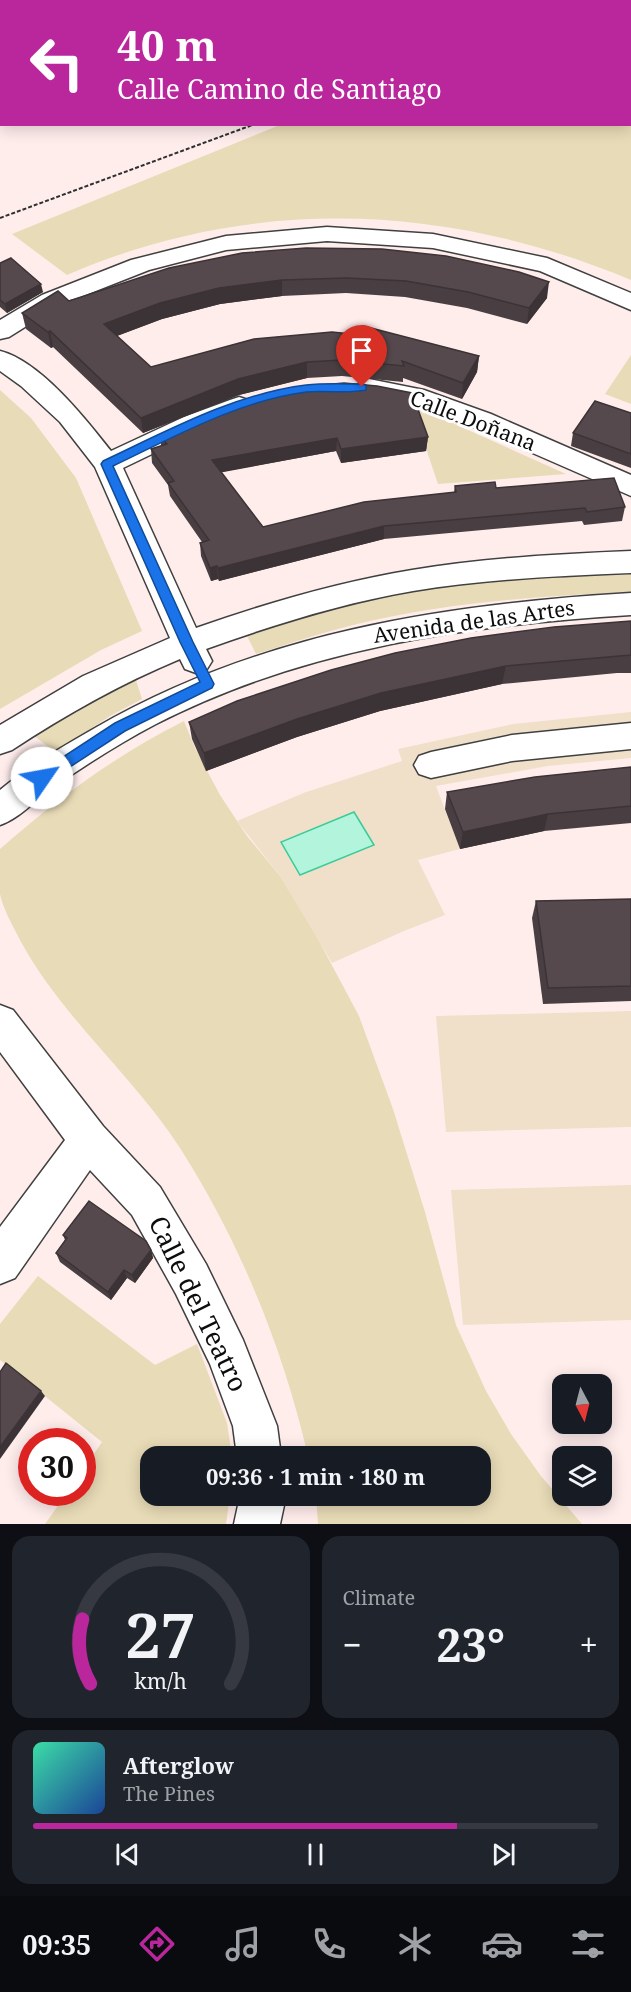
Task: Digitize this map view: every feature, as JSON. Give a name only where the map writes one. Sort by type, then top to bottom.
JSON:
[{"type":"street","points":[[0,332],[51,300],[140,264],[226,243],[327,234],[433,241],[547,265],[631,302]]},
{"type":"street","points":[[0,358],[30,380],[69,416],[107,464],[186,642],[208,684]]},
{"type":"street","name":"Calle Doñana","points":[[340,388],[362,387],[415,396],[481,420],[631,486]]},
{"type":"street","points":[[107,464],[194,423],[263,399]]},
{"type":"street","name":"Avenida de las Artes","points":[[0,741],[105,678],[186,642],[337,597],[406,582],[541,566],[631,562]]},
{"type":"street","name":"Avenida de las Artes","points":[[2,806],[120,727],[208,684],[246,670],[356,639],[420,624],[546,608],[631,604]]},
{"type":"street","points":[[431,765],[512,748],[631,736]]},
{"type":"street","name":"Calle del Teatro","points":[[0,1022],[89,1140],[146,1201],[191,1279],[228,1355],[255,1426],[258,1446]]},
{"type":"street","points":[[0,1263],[52,1188],[89,1140]]},
{"type":"street","points":[[256,1524],[260,1506]]},
{"type":"path","points":[[0,218],[250,126]]},
{"type":"shaded area","points":[[278,126],[631,126],[631,280],[561,254],[491,235],[420,223],[349,219],[278,221],[207,231],[137,249],[67,275],[12,234]]},
{"type":"shaded area","points":[[631,355],[631,404],[605,394]]},
{"type":"shaded area","points":[[0,390],[31,418],[76,478],[142,631],[101,650],[0,709]]},
{"type":"shaded area","points":[[412,407],[439,417],[566,474],[438,484]]},
{"type":"shaded area","points":[[631,572],[631,592],[526,598],[421,611],[353,625],[256,654],[246,634],[346,606],[435,588],[518,578]]},
{"type":"shaded area","points":[[135,677],[142,699],[110,716],[55,752],[33,735]]},
{"type":"shaded area","points":[[631,712],[631,758],[548,766],[436,786],[460,849],[418,860],[445,915],[332,963],[280,876],[237,821],[306,792],[402,761],[398,749],[513,724]]},
{"type":"shaded area","points":[[184,721],[195,748],[220,795],[247,836],[280,876],[311,926],[359,1016],[393,1109],[425,1212],[456,1325],[486,1391],[511,1434],[552,1489],[552,1506],[567,1506],[582,1524],[318,1524],[317,1506],[491,1506],[491,1446],[306,1446],[286,1376],[257,1297],[202,1184],[161,1121],[76,1021],[37,968],[11,923],[0,894],[0,849],[88,779],[159,734]]},
{"type":"shaded area","points":[[354,812],[374,845],[300,875],[281,842]]},
{"type":"shaded area","points":[[631,1011],[631,1127],[446,1132],[436,1016]]},
{"type":"shaded area","points":[[631,1185],[631,1320],[463,1325],[451,1190]]},
{"type":"shaded area","points":[[38,1276],[155,1365],[197,1344],[227,1423],[230,1446],[140,1446],[140,1506],[229,1506],[226,1524],[45,1524],[58,1506],[96,1506],[96,1451],[102,1442],[96,1437],[96,1428],[85,1428],[0,1360],[0,1324]]},
{"type":"building","points":[[306,248],[382,249],[446,256],[519,272],[549,282],[529,308],[468,292],[406,281],[347,278],[282,280],[219,288],[160,303],[104,324],[151,367],[254,339],[332,332],[361,335],[363,326],[479,356],[463,383],[402,361],[404,366],[342,360],[307,362],[238,379],[141,418],[50,331],[48,332],[22,313],[58,291],[69,301],[169,268],[242,253]]},
{"type":"building","points":[[11,258],[41,284],[5,304],[0,300],[0,263]]},
{"type":"building","points":[[344,383],[377,386],[412,393],[428,437],[341,449],[337,438],[212,460],[263,527],[364,502],[456,492],[455,486],[495,482],[496,488],[614,478],[625,507],[587,512],[585,508],[384,526],[218,568],[217,566],[210,568],[200,543],[209,540],[168,483],[174,481],[151,449],[167,444],[161,438],[214,414],[278,392]]},
{"type":"building","points":[[595,401],[631,413],[631,454],[573,433]]},
{"type":"building","points":[[631,621],[631,655],[506,666],[381,693],[297,719],[204,753],[189,722],[237,701],[331,670],[395,653],[471,638],[554,627]]},
{"type":"building","points":[[631,767],[631,806],[548,814],[463,832],[447,792],[535,777]]},
{"type":"building","points":[[631,899],[631,986],[548,988],[536,901]]},
{"type":"building","points":[[89,1201],[146,1241],[151,1250],[132,1275],[124,1270],[108,1292],[56,1253],[67,1238],[63,1235]]},
{"type":"building","points":[[6,1363],[41,1391],[0,1447],[0,1372]]},
{"type":"route","points":[[42,778],[120,727],[208,684],[186,642],[107,464],[194,423],[252,401],[306,388],[362,387]]}]
